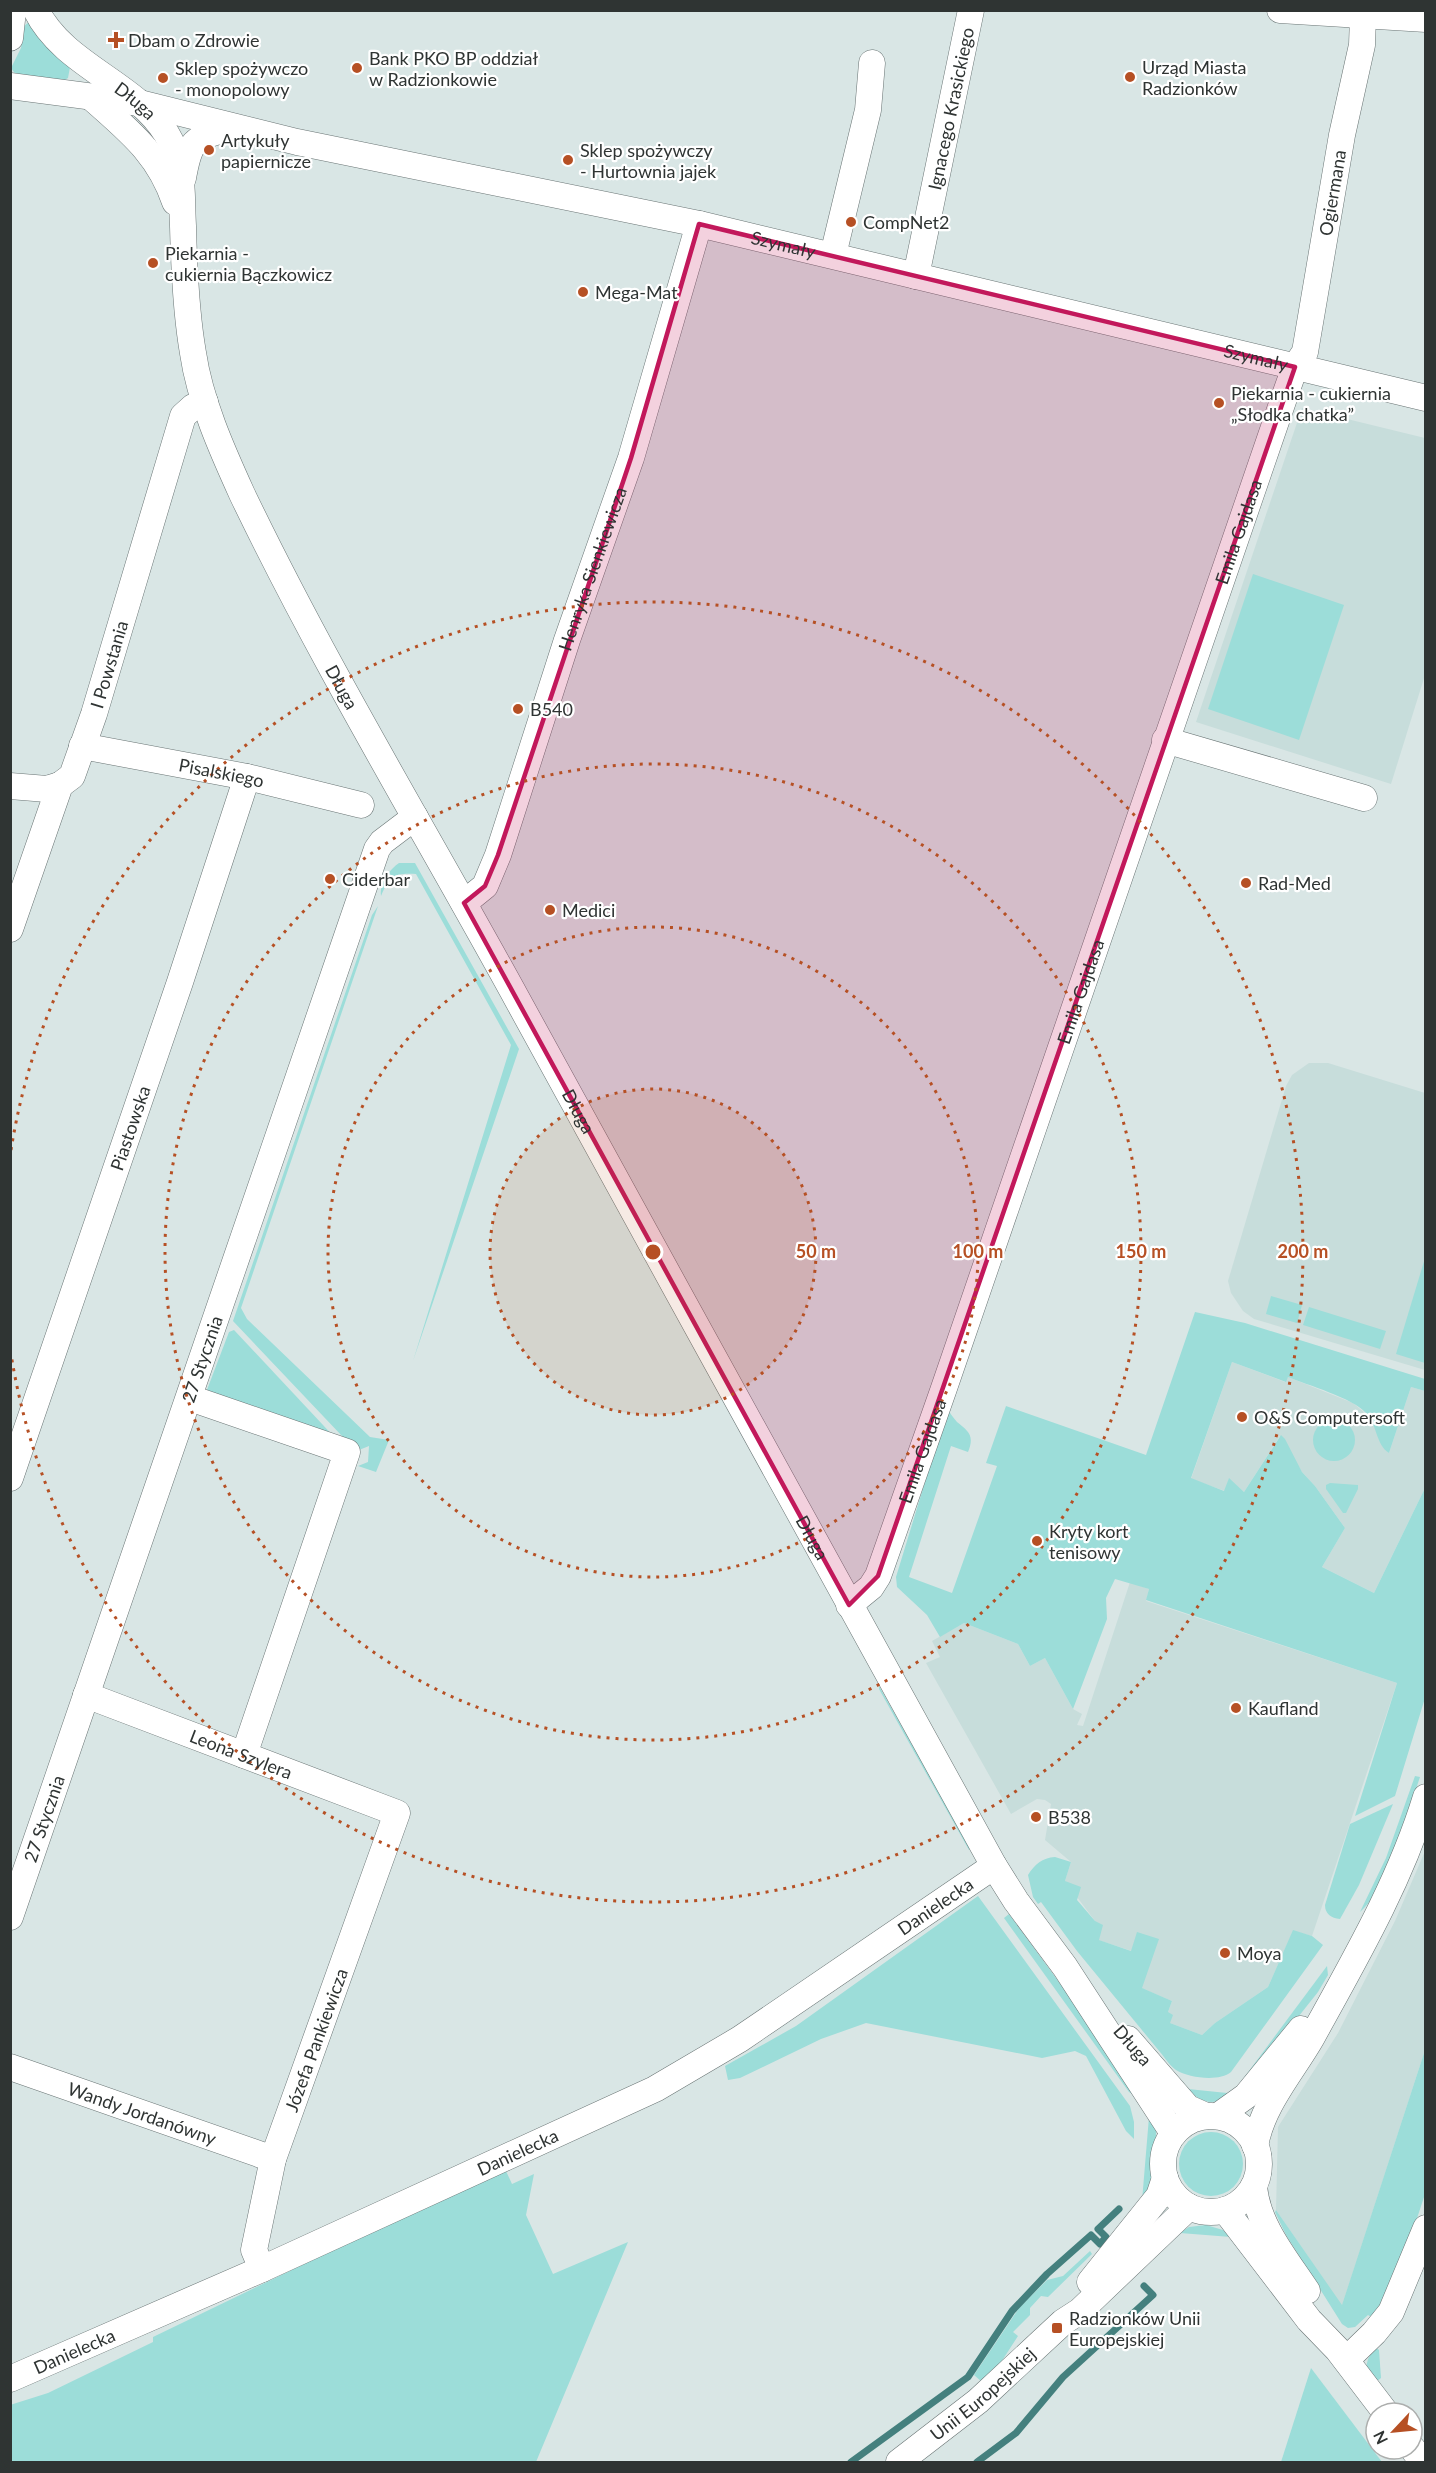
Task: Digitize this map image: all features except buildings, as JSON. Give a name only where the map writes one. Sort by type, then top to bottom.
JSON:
[{"type":"street","points":[[10,38],[13,10]]},
{"type":"street","name":"Długa","points":[[36,10],[43,25],[72,53],[140,103],[167,135],[183,178],[182,223],[193,354],[205,402],[239,487],[415,818],[994,1866],[1016,1901],[1065,1966],[1188,2108],[1212,2116]]},
{"type":"street","name":"Ignacego Krasickiego","points":[[916,276],[971,10]]},
{"type":"street","points":[[1280,10],[1363,17],[1425,19]]},
{"type":"street","name":"Ogiermana","points":[[1295,367],[1305,352],[1342,135],[1362,45],[1363,17]]},
{"type":"street","points":[[832,255],[868,110],[872,63]]},
{"type":"street","points":[[10,87],[67,93],[92,99],[140,103]]},
{"type":"street","name":"Długa","points":[[92,99],[143,144],[168,179],[182,223]]},
{"type":"street","name":"Szymały","points":[[140,103],[231,127],[699,224],[1425,398]]},
{"type":"street","points":[[183,178],[188,151],[200,137],[231,127]]},
{"type":"street","name":"Henryka Sienkiewicza","points":[[464,903],[485,886],[498,855],[567,640],[631,458],[699,224]]},
{"type":"street","name":"Emila Gajdasa","points":[[849,1605],[871,1587],[878,1576],[944,1391],[1165,740],[1295,367]]},
{"type":"street","name":"I Powstania","points":[[10,929],[60,785],[72,776],[183,416],[193,407],[205,402]]},
{"type":"street","points":[[1165,740],[1364,798]]},
{"type":"street","name":"Pisalskiego","points":[[82,746],[247,777],[361,805]]},
{"type":"street","name":"Piastowska","points":[[10,1478],[177,993],[247,777]]},
{"type":"street","points":[[10,786],[47,789],[60,785]]},
{"type":"street","name":"27 Stycznia","points":[[10,1917],[377,849],[382,842],[415,818]]},
{"type":"street","points":[[190,1398],[347,1452],[244,1755]]},
{"type":"street","name":"Leona Szylera","points":[[86,1695],[397,1814]]},
{"type":"street","points":[[1342,2355],[1320,2313],[1265,2225],[1255,2202],[1254,2186],[1258,2166],[1255,2146],[1258,2127],[1266,2111],[1311,2039],[1363,1945],[1418,1821],[1425,1797]]},
{"type":"street","name":"Józefa Pankiewicza","points":[[262,2269],[254,2250],[273,2159],[397,1814]]},
{"type":"street","name":"Danielecka","points":[[10,2379],[262,2269],[645,2094],[740,2039],[994,1866]]},
{"type":"street","name":"Długa","points":[[1065,1966],[1173,2133]]},
{"type":"street","points":[[1254,2186],[1246,2196],[1225,2210],[1213,2212],[1189,2206],[1170,2190],[1165,2178],[1164,2155],[1173,2133],[1183,2124],[1212,2116],[1246,2097],[1346,1973]]},
{"type":"street","name":"Wandy Jordanówny","points":[[10,2067],[273,2159]]},
{"type":"street","points":[[1212,2116],[1234,2122],[1247,2132],[1255,2146]]},
{"type":"street","name":"Unii Europejskiej","points":[[1063,2322],[1070,2307],[1159,2196],[1165,2178]]},
{"type":"street","name":"Unii Europejskiej","points":[[899,2463],[978,2401],[1063,2322],[1080,2311],[1189,2206]]},
{"type":"street","points":[[1225,2210],[1309,2320],[1342,2355],[1377,2401]]},
{"type":"street","points":[[1342,2355],[1374,2333],[1391,2312],[1425,2228]]},
{"type":"highlighted area","points":[[699,224],[1295,367],[878,1576],[849,1605],[464,903],[485,886],[498,855],[631,458]]},
{"type":"shaded area","points":[[29,22],[70,67],[68,78],[63,81],[17,76],[11,68],[21,48],[24,26]]},
{"type":"shaded area","points":[[1302,408],[1425,438],[1425,675],[1391,784],[1196,722]]},
{"type":"shaded area","points":[[1253,574],[1344,605],[1299,740],[1208,709]]},
{"type":"shaded area","points":[[399,863],[415,863],[519,1049],[413,1361],[511,1045],[416,874],[402,874],[393,877],[381,896],[386,877]]},
{"type":"shaded area","points":[[378,906],[241,1308],[247,1319],[370,1437],[389,1440],[376,1472],[358,1466],[368,1462],[369,1446],[354,1452],[342,1436],[233,1321],[372,915]]},
{"type":"shaded area","points":[[1309,1063],[1328,1063],[1425,1093],[1425,1370],[1254,1319],[1243,1311],[1231,1293],[1228,1281],[1286,1086],[1292,1075]]},
{"type":"shaded area","points":[[1425,1258],[1425,1363],[1396,1354]]},
{"type":"shaded area","points":[[1271,1296],[1302,1305],[1297,1323],[1266,1314]]},
{"type":"shaded area","points":[[1309,1307],[1386,1331],[1380,1349],[1303,1325]]},
{"type":"shaded area","points":[[1195,1312],[1245,1323],[1425,1379],[1425,1391],[1411,1387],[1389,1453],[1381,1445],[1370,1418],[1360,1407],[1329,1392],[1288,1377],[1286,1382],[1232,1362],[1191,1478],[1224,1491],[1229,1478],[1244,1492],[1281,1435],[1302,1472],[1345,1528],[1322,1567],[1374,1593],[1425,1488],[1425,1698],[1395,1796],[1355,1816],[1397,1683],[1146,1600],[1149,1589],[1115,1579],[1106,1598],[1107,1619],[1073,1709],[1045,1658],[1030,1666],[1018,1644],[964,1623],[940,1637],[927,1615],[897,1587],[896,1577],[947,1410],[969,1434],[970,1446],[968,1452],[951,1446],[909,1577],[952,1593],[997,1466],[986,1463],[1006,1406],[1146,1455]]},
{"type":"shaded area","points":[[234,1330],[337,1440],[205,1395],[229,1332]]},
{"type":"shaded area","points":[[1232,1362],[1285,1382],[1288,1377],[1353,1403],[1371,1418],[1380,1441],[1389,1453],[1411,1387],[1425,1391],[1425,1488],[1374,1593],[1322,1567],[1345,1528],[1302,1472],[1280,1436],[1244,1492],[1229,1479],[1225,1491],[1191,1479]]},
{"type":"shaded area","points":[[1334,1419],[1342,1420],[1349,1425],[1354,1432],[1354,1448],[1349,1455],[1342,1460],[1334,1461],[1326,1460],[1319,1455],[1314,1448],[1313,1440],[1314,1432],[1319,1425],[1326,1420]]},
{"type":"shaded area","points":[[1330,1483],[1358,1485],[1346,1513],[1343,1513],[1326,1489],[1326,1485]]},
{"type":"shaded area","points":[[1130,1582],[1149,1589],[1146,1601],[1397,1683],[1312,1936],[1293,1931],[1268,1987],[1215,2023],[1202,2035],[1170,2023],[1168,2012],[1172,2001],[1141,1988],[1132,1951],[1098,1940],[1095,1921],[1065,1881],[1071,1862],[1045,1840],[1051,1804],[1037,1799],[1011,1814],[926,1663],[940,1657],[932,1641],[964,1623],[1018,1644],[1030,1666],[1045,1658],[1073,1709],[1082,1714],[1077,1725],[1083,1726]]},
{"type":"shaded area","points":[[879,1686],[970,1847],[969,1850],[879,1689]]},
{"type":"shaded area","points":[[1415,1776],[1420,1777],[1387,1869],[1369,1902],[1360,1912],[1386,1858]]},
{"type":"shaded area","points":[[1393,1804],[1359,1885],[1340,1919],[1331,1917],[1325,1905],[1350,1824]]},
{"type":"shaded area","points":[[1425,1851],[1425,2050],[1342,2306],[1276,2210],[1278,2127],[1338,2033],[1395,1921]]},
{"type":"shaded area","points":[[1055,1857],[1071,1862],[1065,1881],[1081,1887],[1077,1900],[1095,1921],[1103,1925],[1099,1940],[1131,1951],[1137,1932],[1159,1939],[1142,1988],[1172,2001],[1168,2012],[1173,2015],[1170,2023],[1202,2035],[1215,2023],[1268,1987],[1293,1930],[1312,1936],[1323,1945],[1231,2072],[1212,2078],[1188,2075],[1176,2070],[1170,2064],[1077,1951],[1041,1902],[1038,1904],[1033,1897],[1028,1875],[1039,1862]]},
{"type":"shaded area","points":[[978,1896],[1130,2106],[1134,2122],[1134,2139],[1126,2131],[1086,2056],[1075,2051],[1042,2058],[866,2023],[821,2039],[740,2078],[728,2080],[725,2066],[796,2026]]},
{"type":"shaded area","points":[[1009,1914],[1075,2004],[1136,2096],[1129,2092],[1004,1918]]},
{"type":"shaded area","points":[[1327,1966],[1328,1975],[1318,1992],[1244,2085],[1240,2083]]},
{"type":"shaded area","points":[[1425,2050],[1425,2194],[1395,2285],[1373,2318],[1368,2315],[1355,2327],[1348,2328],[1342,2324],[1286,2235],[1275,2212],[1276,2210],[1342,2305]]},
{"type":"shaded area","points":[[1188,2089],[1233,2095],[1220,2101],[1209,2102],[1198,2098]]},
{"type":"shaded area","points":[[1149,2117],[1156,2128],[1156,2137],[1151,2160],[1152,2183],[1142,2201]]},
{"type":"shaded area","points":[[1211,2132],[1229,2138],[1237,2146],[1243,2164],[1237,2182],[1229,2190],[1211,2196],[1193,2190],[1185,2182],[1179,2164],[1185,2146],[1193,2138]]},
{"type":"shaded area","points":[[506,2171],[512,2184],[534,2174],[526,2215],[553,2274],[628,2242],[536,2462],[11,2462],[10,2405],[48,2393],[153,2342],[153,2337],[420,2208]]},
{"type":"shaded area","points":[[1206,2225],[1223,2230],[1231,2237],[1180,2233],[1189,2227]]},
{"type":"shaded area","points":[[1090,2251],[1092,2254],[1048,2297],[1041,2296],[1030,2308],[1030,2315],[1013,2332],[1018,2336],[996,2370],[982,2382],[974,2375],[1019,2308],[1047,2280],[1063,2276]]},
{"type":"shaded area","points":[[1375,2347],[1379,2350],[1381,2378],[1376,2382],[1366,2367]]},
{"type":"shaded area","points":[[1311,2368],[1364,2438],[1364,2461],[1382,2462],[1281,2462]]},
{"type":"waterway","points":[[851,2462],[968,2377],[1012,2311],[1047,2274],[1091,2235],[1100,2244],[1106,2237],[1098,2229],[1119,2209]]},
{"type":"waterway","points":[[977,2462],[1016,2433],[1063,2377],[1153,2295],[1144,2286]]},
{"type":"place","name":"Dbam o Zdrowie","points":[[116,40]]},
{"type":"place","name":"Bank PKO BP oddział w Radzionkowie","points":[[357,68]]},
{"type":"place","name":"Urząd Miasta Radzionków","points":[[1130,77]]},
{"type":"place","name":"Sklep spożywczo - monopolowy","points":[[163,78]]},
{"type":"place","name":"Artykuły papiernicze","points":[[209,150]]},
{"type":"place","name":"Sklep spożywczy - Hurtownia jajek","points":[[568,160]]},
{"type":"place","name":"CompNet2","points":[[851,222]]},
{"type":"place","name":"Piekarnia - cukiernia Bączkowicz","points":[[153,263]]},
{"type":"place","name":"Mega-Mat","points":[[583,292]]},
{"type":"place","name":"Piekarnia - cukiernia „Słodka chatka”","points":[[1219,403]]},
{"type":"place","name":"B540","points":[[518,709]]},
{"type":"place","name":"Ciderbar","points":[[330,879]]},
{"type":"place","name":"Rad-Med","points":[[1246,883]]},
{"type":"place","name":"Medici","points":[[550,910]]},
{"type":"place","name":"O&S Computersoft","points":[[1242,1417]]},
{"type":"place","name":"Kryty kort tenisowy","points":[[1037,1541]]},
{"type":"place","name":"Kaufland","points":[[1236,1708]]},
{"type":"place","name":"B538","points":[[1036,1817]]},
{"type":"place","name":"Moya","points":[[1225,1953]]},
{"type":"place","name":"Radzionków Unii Europejskiej","points":[[1057,2328]]}]
